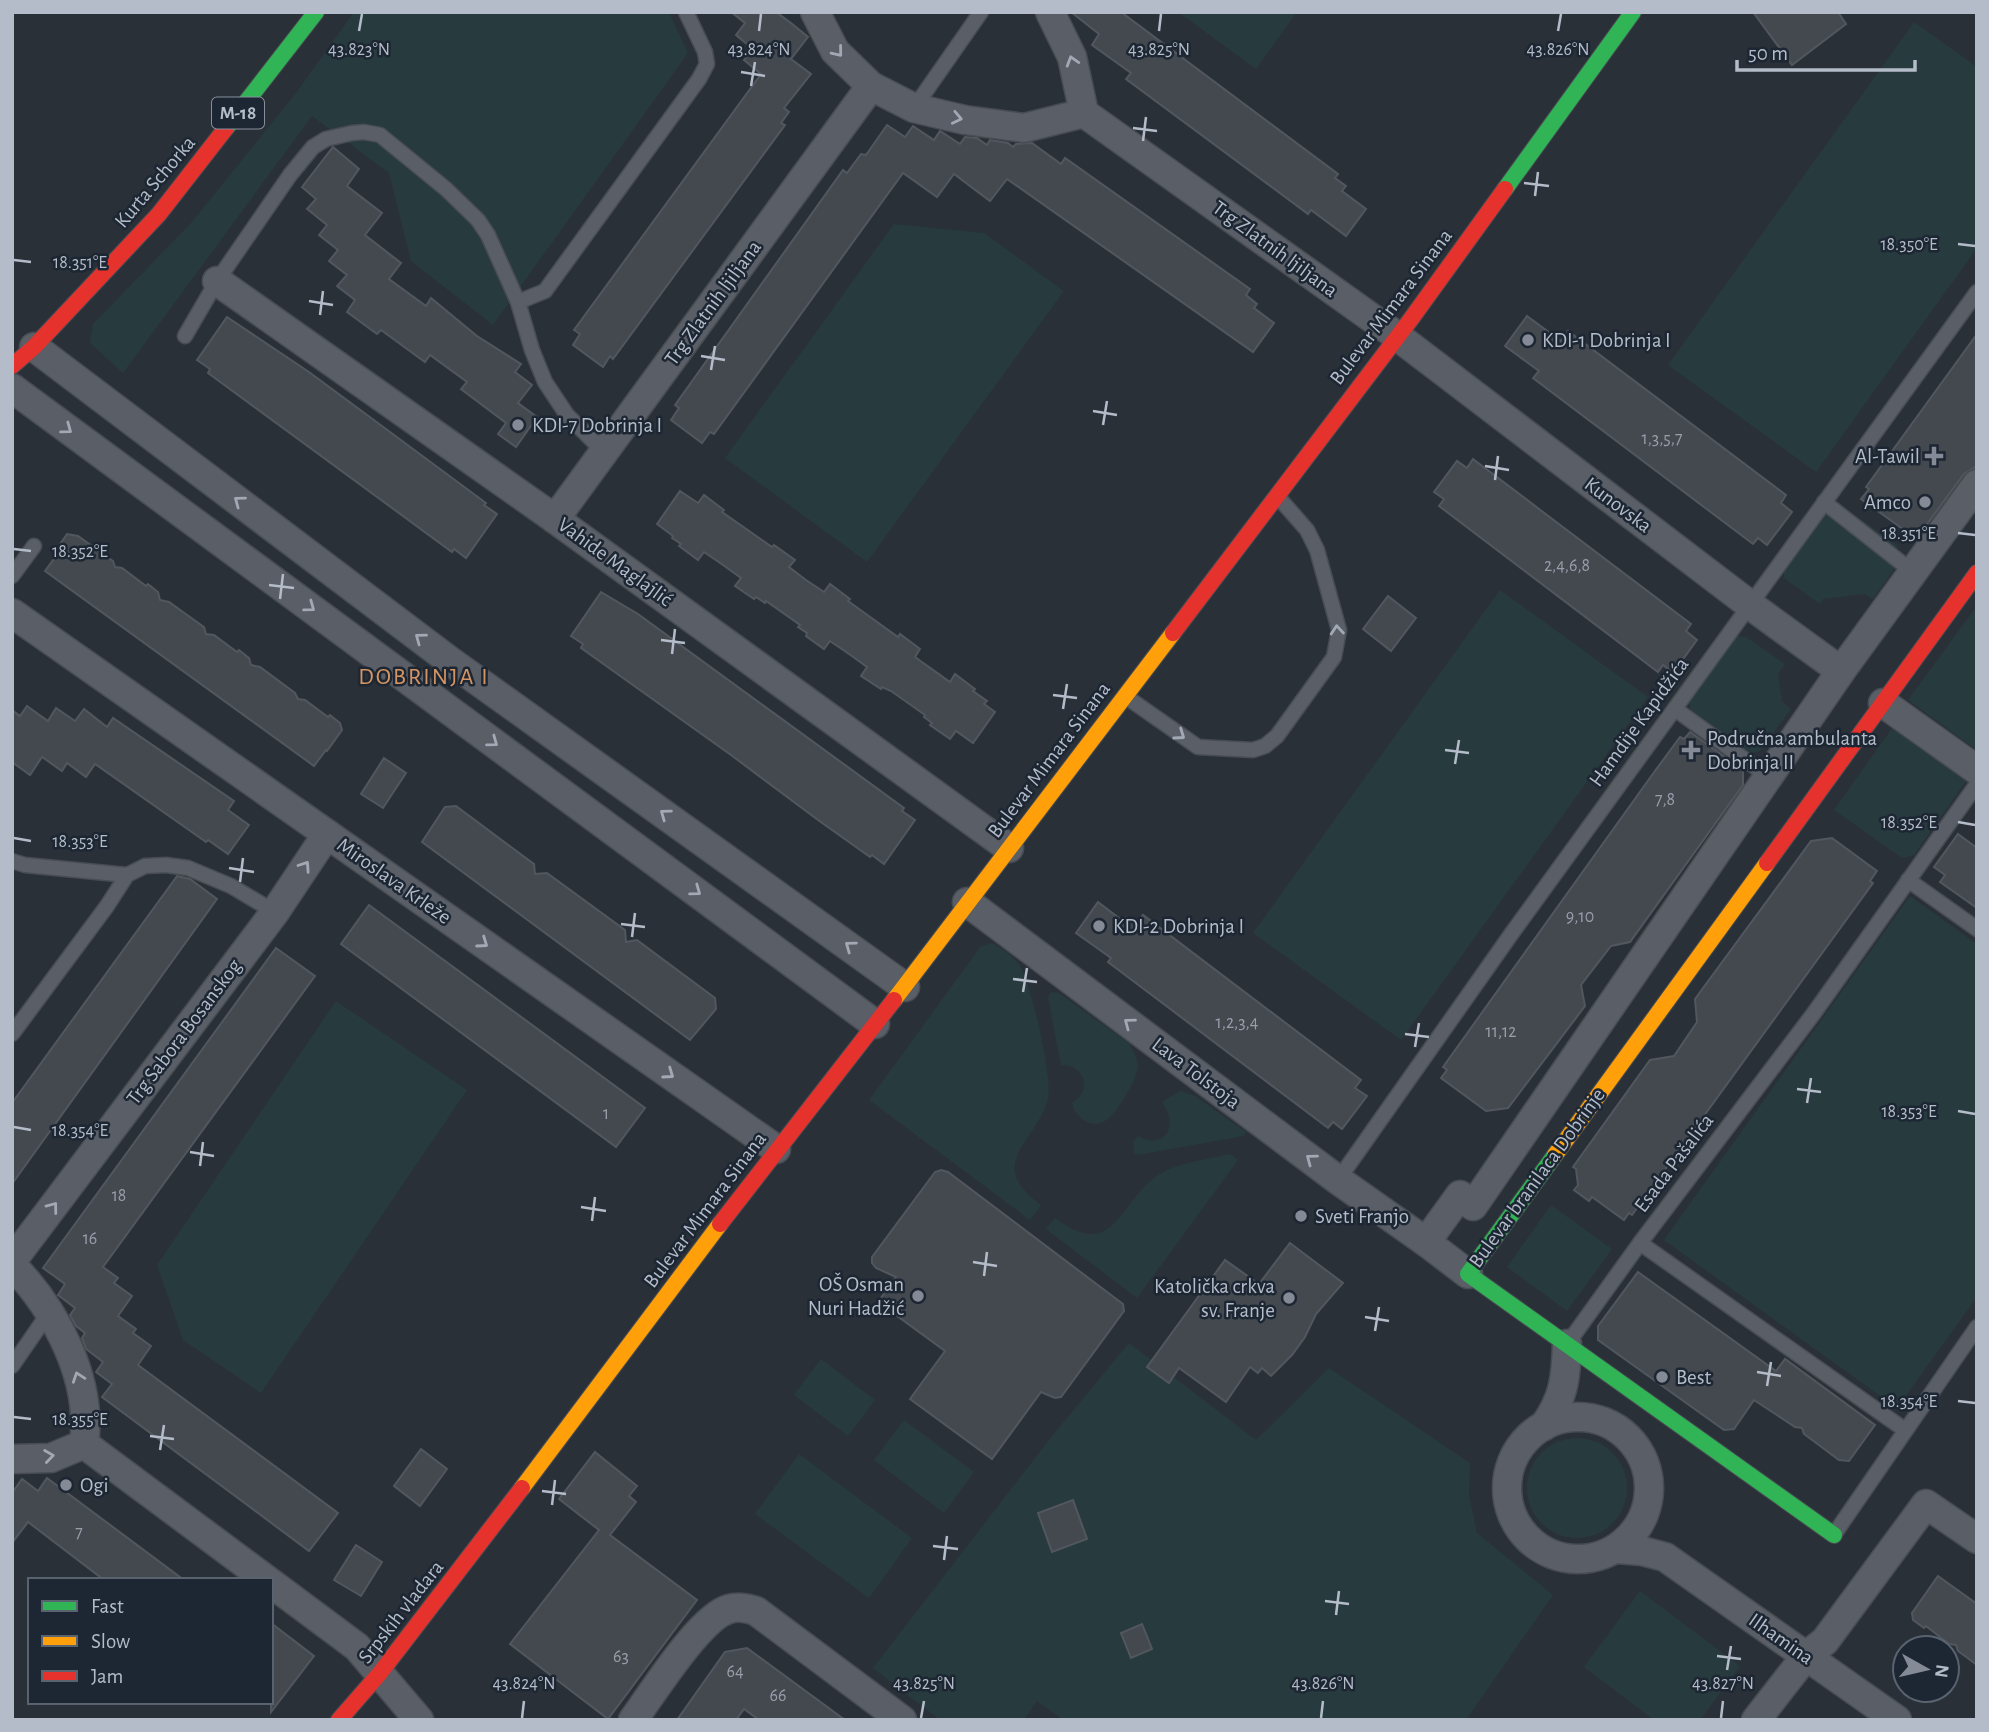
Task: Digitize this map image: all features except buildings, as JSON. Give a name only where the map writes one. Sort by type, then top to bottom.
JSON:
[{"type":"street","name":"Kurta Schorka","points":[[12,366],[34,347],[159,214],[316,12]]},
{"type":"street","points":[[815,12],[835,51],[871,86],[914,108],[965,120],[1024,128],[1084,113],[1072,57],[1050,12]]},
{"type":"street","name":"Bulevar Mimara Sinana","points":[[493,1527],[776,1149],[905,987],[1397,336],[1633,12]]},
{"type":"street","name":"Trg Zlatnih ljiljana","points":[[555,519],[871,86]]},
{"type":"street","name":"Trg Zlatnih ljiljana","points":[[1084,113],[1397,336]]},
{"type":"street","name":"Vahide Maglajlić","points":[[217,281],[555,519],[1009,848]]},
{"type":"street","name":"Kunovska","points":[[1397,336],[1750,605],[1842,671]]},
{"type":"street","points":[[34,347],[450,661],[905,987]]},
{"type":"street","points":[[12,388],[875,1024]]},
{"type":"street","name":"Bulevar branilaca Dobrinje","points":[[1977,484],[1842,671],[1473,1206],[1460,1195],[1426,1242],[1468,1274],[1977,573]]},
{"type":"street","name":"Miroslava Krleže","points":[[12,613],[776,1149]]},
{"type":"street","points":[[1883,703],[1977,770]]},
{"type":"street","name":"Trg Sabora Bosanskog","points":[[84,1444],[86,1413],[78,1374],[50,1311],[12,1263],[275,912],[327,834]]},
{"type":"street","name":"Lava Tolstoja","points":[[967,902],[1338,1180],[1426,1242]]},
{"type":"street","points":[[1468,1274],[1567,1356],[1834,1535]]},
{"type":"street","points":[[1567,1356],[1575,1389],[1599,1420]]},
{"type":"street","points":[[1544,1426],[1571,1417],[1599,1420],[1616,1428],[1631,1441],[1642,1457],[1648,1475],[1649,1495],[1645,1514],[1633,1534],[1617,1549],[1594,1559],[1574,1560],[1537,1548],[1523,1535],[1508,1500],[1507,1480],[1512,1462],[1526,1440],[1544,1426],[1556,1409],[1563,1393],[1567,1356]]},
{"type":"street","points":[[12,1459],[51,1458],[84,1444],[264,1578]]},
{"type":"street","points":[[1756,1720],[1806,1657],[1825,1641],[1926,1504],[1977,1539]]},
{"type":"street","name":"Ilhamina","points":[[1645,1514],[1651,1537],[1665,1557],[1897,1720]]},
{"type":"street","name":"Srpskih vladara","points":[[339,1720],[380,1673],[493,1527]]},
{"type":"street","name":"Ilhamina","points":[[1617,1549],[1642,1551],[1665,1557]]},
{"type":"street","points":[[273,1584],[357,1647],[419,1720]]},
{"type":"street","points":[[633,1720],[709,1619],[728,1609],[740,1607],[755,1611],[902,1720]]},
{"type":"lane","points":[[518,302],[545,291],[699,79],[706,64],[705,52],[686,12]]},
{"type":"lane","points":[[914,108],[981,12]]},
{"type":"lane","points":[[186,336],[217,281],[290,175],[313,147],[326,139],[364,132],[380,135],[446,189],[478,220],[501,260],[545,382],[567,415],[604,452]]},
{"type":"lane","name":"Hamdije Kapidžića","points":[[1338,1180],[1504,944],[1977,292]]},
{"type":"lane","points":[[1124,696],[1198,747],[1253,750],[1265,746],[1277,736],[1334,657],[1339,630],[1317,550],[1307,530],[1276,495]]},
{"type":"lane","points":[[1824,502],[1913,572]]},
{"type":"lane","points":[[12,576],[34,547]]},
{"type":"lane","points":[[1675,709],[1769,777]]},
{"type":"lane","name":"Esada Pašalića","points":[[1905,1430],[1640,1243],[1814,1013],[1977,784]]},
{"type":"lane","points":[[12,861],[127,875]]},
{"type":"lane","points":[[12,1034],[127,875],[145,866],[166,864],[188,868],[231,886],[275,912]]},
{"type":"lane","points":[[1908,880],[1977,929]]},
{"type":"lane","points":[[1567,1356],[1640,1243]]},
{"type":"lane","points":[[12,1366],[50,1311]]},
{"type":"lane","points":[[1834,1535],[1977,1327]]},
{"type":"green space","points":[[354,12],[669,12],[688,53],[493,325],[411,261],[389,173],[312,116],[123,373],[90,343],[93,324],[192,222],[296,93]]},
{"type":"green space","points":[[1178,12],[1297,12],[1256,69]]},
{"type":"green space","points":[[1914,22],[1977,67],[1977,248],[1816,472],[1668,365]]},
{"type":"green space","points":[[894,224],[984,233],[1064,291],[867,562],[725,458]]},
{"type":"green space","points":[[1841,505],[1897,545],[1899,562],[1873,599],[1865,594],[1823,599],[1820,604],[1784,578],[1784,566],[1828,508]]},
{"type":"green space","points":[[1500,590],[1648,697],[1401,1040],[1253,933]]},
{"type":"green space","points":[[1977,608],[1977,750],[1908,700]]},
{"type":"green space","points":[[1734,636],[1746,637],[1785,664],[1778,674],[1782,701],[1791,709],[1760,751],[1747,754],[1691,715],[1689,699]]},
{"type":"green space","points":[[1895,724],[1969,777],[1914,855],[1902,858],[1834,810]]},
{"type":"green space","points":[[1910,896],[1977,944],[1977,1297],[1897,1408],[1664,1240]]},
{"type":"green space","points":[[993,943],[1012,957],[1021,968],[1036,1013],[1045,1053],[1048,1099],[1015,1164],[1016,1177],[1024,1190],[1041,1205],[1030,1220],[869,1100],[981,946]]},
{"type":"green space","points":[[1051,992],[1059,993],[1130,1044],[1136,1057],[1137,1071],[1131,1086],[1121,1104],[1110,1117],[1100,1123],[1084,1121],[1072,1103],[1083,1092],[1083,1079],[1076,1069],[1061,1065],[1048,997]]},
{"type":"green space","points":[[336,1001],[467,1090],[261,1393],[183,1340],[157,1265]]},
{"type":"green space","points":[[1180,1091],[1195,1096],[1246,1132],[1243,1136],[1138,1155],[1134,1153],[1133,1142],[1138,1136],[1156,1140],[1167,1133],[1169,1119],[1162,1102]]},
{"type":"green space","points":[[1230,1154],[1238,1160],[1137,1298],[1046,1229],[1055,1218],[1075,1230],[1091,1234],[1103,1231],[1114,1224],[1144,1187],[1165,1171],[1183,1164]]},
{"type":"green space","points":[[1551,1205],[1612,1249],[1567,1311],[1507,1267]]},
{"type":"green space","points":[[1129,1343],[1256,1440],[1329,1368],[1470,1463],[1469,1495],[1477,1533],[1553,1595],[1466,1720],[1063,1720],[1037,1701],[1024,1720],[940,1720],[873,1668],[1052,1436]]},
{"type":"green space","points":[[821,1359],[875,1400],[848,1436],[794,1395]]},
{"type":"green space","points":[[904,1420],[974,1472],[944,1513],[874,1460]]},
{"type":"green space","points":[[1577,1438],[1596,1441],[1613,1452],[1624,1469],[1627,1488],[1624,1507],[1613,1524],[1596,1535],[1577,1538],[1558,1535],[1541,1524],[1530,1507],[1527,1488],[1530,1469],[1541,1452],[1558,1441]]},
{"type":"green space","points":[[799,1454],[912,1538],[869,1598],[755,1514]]},
{"type":"green space","points":[[1640,1591],[1740,1666],[1700,1720],[1654,1720],[1584,1667]]},
{"type":"traffic: fast","points":[[226,128],[316,12]]},
{"type":"traffic: fast","points":[[1505,189],[1633,12]]},
{"type":"traffic: fast","points":[[1555,1155],[1468,1274],[1834,1535]]},
{"type":"traffic: slow","points":[[894,1000],[1173,633]]},
{"type":"traffic: slow","points":[[1555,1155],[1767,863]]},
{"type":"traffic: slow","points":[[522,1488],[720,1224]]},
{"type":"traffic: jam","points":[[12,366],[34,347],[159,214],[226,128]]},
{"type":"traffic: jam","points":[[1173,633],[1411,319],[1505,189]]},
{"type":"traffic: jam","points":[[1767,863],[1977,573]]},
{"type":"traffic: jam","points":[[720,1224],[894,1000]]},
{"type":"traffic: jam","points":[[339,1720],[380,1673],[522,1488]]},
{"type":"place","name":"KDI-1 Dobrinja I","points":[[1528,340]]},
{"type":"place","name":"KDI-7 Dobrinja I","points":[[518,425]]},
{"type":"place","name":"Al-Tawil","points":[[1934,456]]},
{"type":"place","name":"Amco","points":[[1925,502]]},
{"type":"place","name":"Područna ambulanta Dobrinja II","points":[[1691,750]]},
{"type":"place","name":"KDI-2 Dobrinja I","points":[[1099,926]]},
{"type":"place","name":"Sveti Franjo","points":[[1301,1216]]},
{"type":"place","name":"OŠ Osman Nuri Hadžić","points":[[918,1296]]},
{"type":"place","name":"Katolička crkva sv. Franje","points":[[1289,1298]]},
{"type":"place","name":"Best","points":[[1662,1377]]},
{"type":"place","name":"Ogi","points":[[66,1485]]},
{"type":"district","name":"DOBRINJA I","points":[[424,677]]}]
